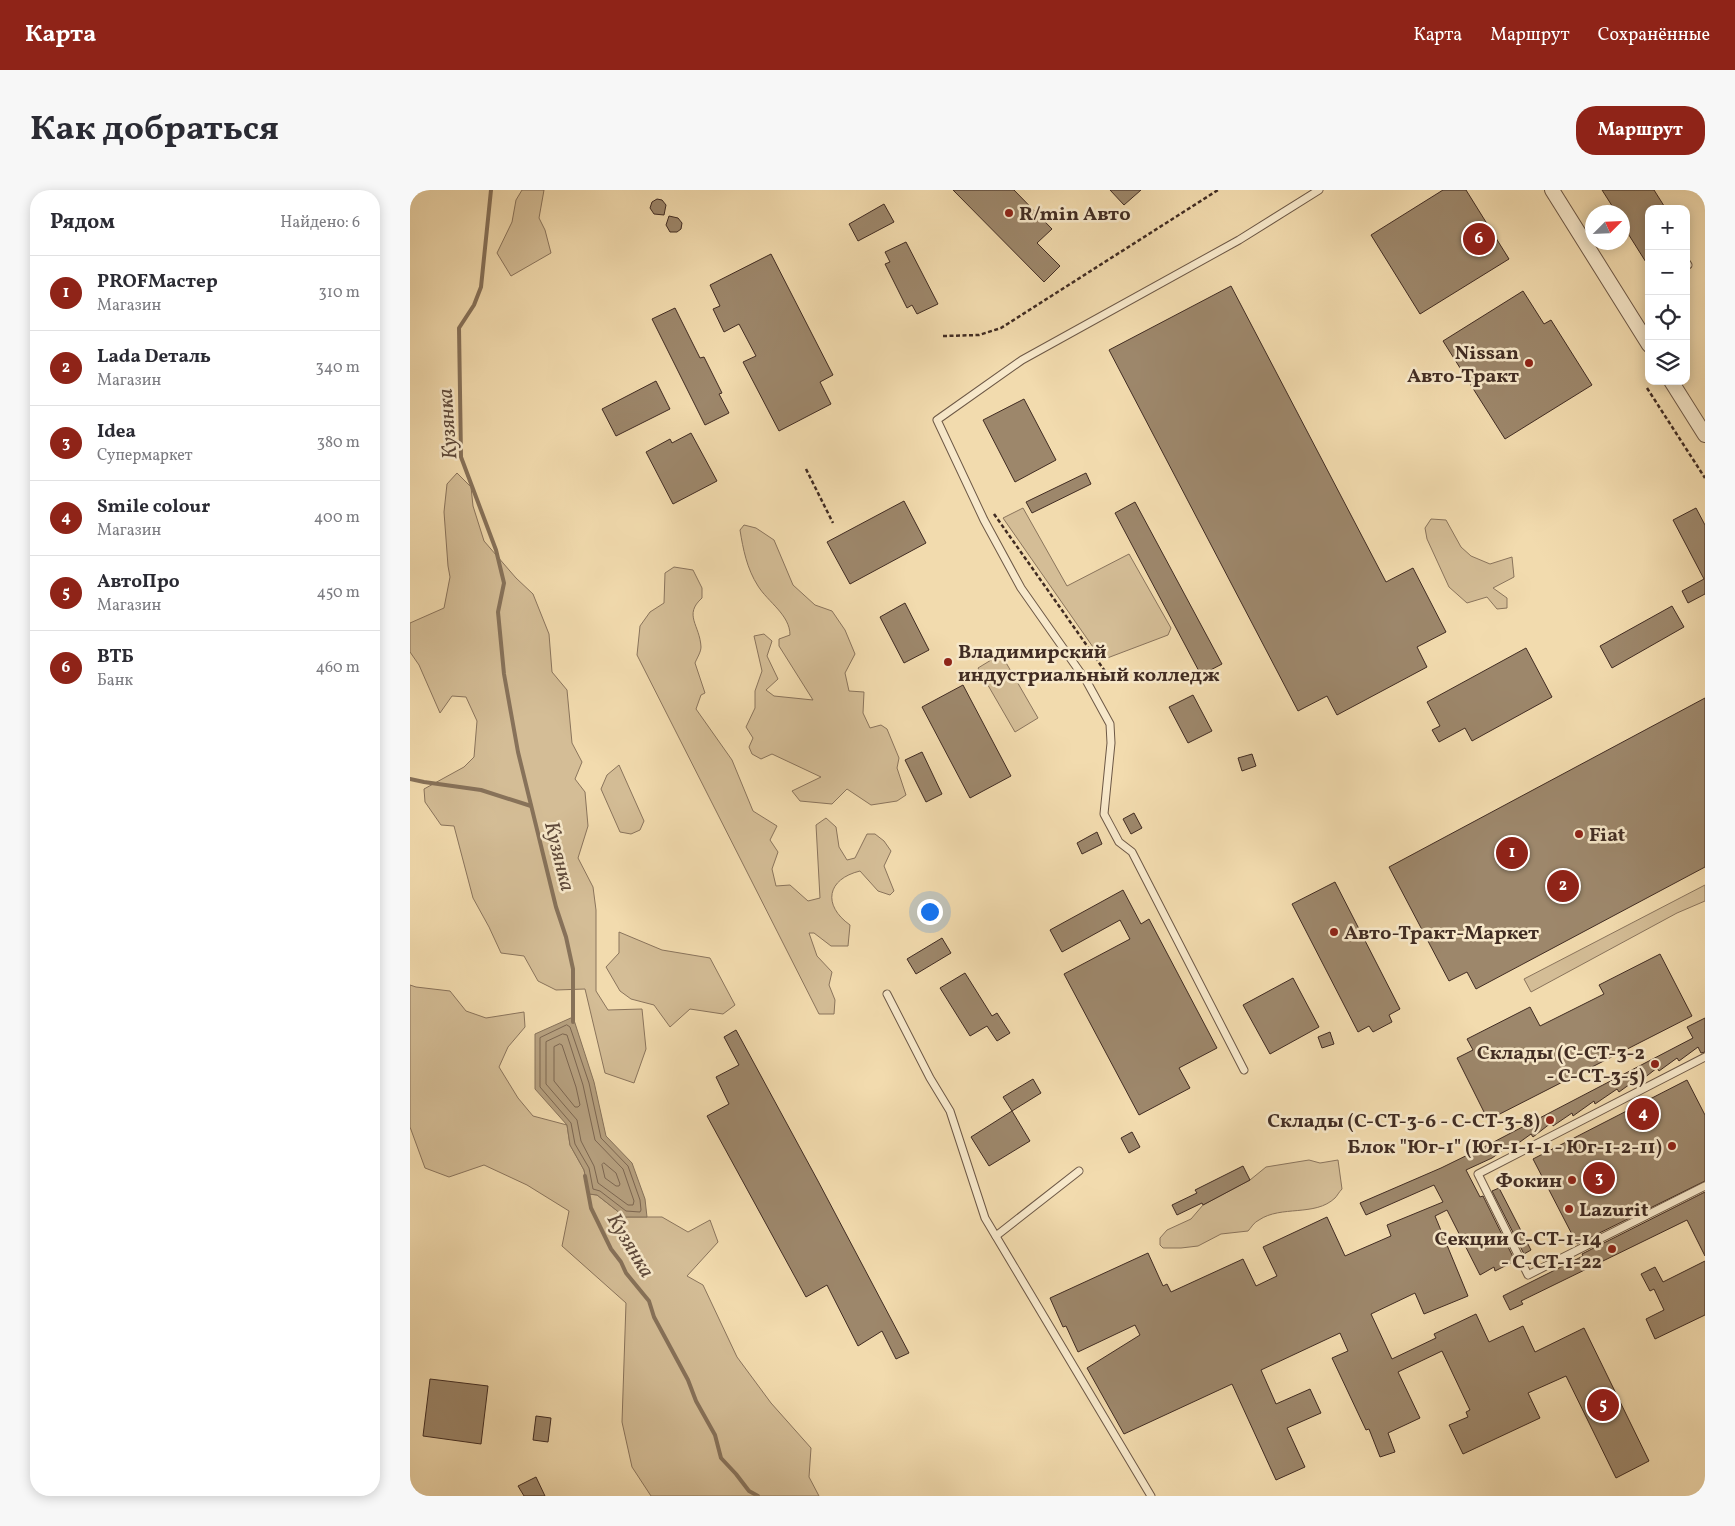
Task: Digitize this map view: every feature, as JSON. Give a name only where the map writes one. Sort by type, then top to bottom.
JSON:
[{"type":"street","points":[[1552,190],[1646,340]]},
{"type":"street","points":[[1674,385],[1705,435]]},
{"type":"lane","points":[[1244,1070],[1132,852],[1118,842],[1104,814],[1111,743],[1110,724],[1087,682],[1021,588],[984,520],[937,420],[1022,360],[1239,240],[1319,190]]},
{"type":"lane","points":[[887,994],[930,1078],[950,1111],[985,1218],[1151,1496]]},
{"type":"lane","points":[[1705,1057],[1478,1174],[1528,1275],[1705,1186]]},
{"type":"lane","points":[[996,1236],[1079,1172]]},
{"type":"path","points":[[943,336],[979,335],[1001,328],[1218,190]]},
{"type":"path","points":[[1647,388],[1705,478]]},
{"type":"path","points":[[806,469],[833,523]]},
{"type":"path","points":[[994,514],[1107,674]]},
{"type":"shaded area","points":[[522,190],[544,190],[539,218],[545,230],[551,253],[511,276],[497,253],[512,222],[516,200]]},
{"type":"shaded area","points":[[457,473],[471,487],[473,506],[484,541],[516,578],[533,594],[549,634],[552,672],[567,690],[572,743],[582,762],[575,779],[585,792],[588,826],[578,858],[593,887],[596,910],[596,991],[608,1010],[642,1009],[646,1049],[634,1083],[605,1073],[585,989],[556,990],[538,981],[524,956],[501,953],[473,898],[454,826],[441,825],[425,802],[424,789],[464,767],[474,757],[477,721],[466,697],[452,696],[440,713],[419,665],[410,652],[410,623],[444,608],[450,577],[444,512],[447,484]]},
{"type":"shaded area","points":[[1023,508],[1067,586],[1129,554],[1171,628],[1168,635],[1102,660],[1003,518]]},
{"type":"shaded area","points":[[1431,519],[1446,520],[1461,547],[1471,556],[1490,564],[1512,557],[1514,577],[1493,588],[1507,598],[1507,608],[1497,609],[1487,597],[1467,603],[1449,587],[1427,539],[1425,528]]},
{"type":"shaded area","points":[[744,525],[756,528],[774,540],[793,585],[815,605],[832,611],[845,630],[855,654],[845,673],[849,691],[864,692],[863,713],[870,728],[881,725],[887,729],[899,758],[897,768],[906,795],[897,801],[871,805],[847,789],[832,804],[800,801],[792,791],[821,777],[772,754],[761,759],[752,754],[749,747],[753,738],[746,727],[755,708],[755,691],[762,671],[754,636],[764,634],[772,641],[767,656],[778,679],[766,690],[774,696],[813,700],[779,646],[779,639],[790,635],[789,628],[783,615],[762,592],[751,573],[744,552],[740,530]]},
{"type":"shaded area","points":[[674,567],[693,570],[702,588],[702,598],[696,604],[693,615],[701,647],[695,663],[705,693],[701,695],[696,709],[732,760],[753,811],[777,826],[770,840],[778,852],[772,869],[776,886],[790,885],[808,901],[820,898],[816,825],[826,818],[836,827],[839,847],[847,860],[855,858],[867,834],[875,834],[884,841],[891,851],[884,866],[894,891],[890,895],[878,891],[860,871],[849,875],[835,886],[832,901],[835,909],[850,925],[848,946],[831,946],[814,933],[809,933],[817,956],[832,972],[829,985],[835,1000],[834,1014],[819,1014],[637,655],[640,626],[650,612],[664,603],[665,573]]},
{"type":"shaded area","points":[[1001,654],[1038,718],[1015,732],[978,668]]},
{"type":"shaded area","points":[[619,765],[644,821],[640,830],[631,834],[620,832],[601,789],[607,775]]},
{"type":"shaded area","points":[[1705,885],[1705,901],[1677,913],[1531,992],[1524,979]]},
{"type":"shaded area","points":[[619,932],[662,950],[710,958],[735,1005],[723,1014],[690,1009],[670,1027],[654,1005],[631,999],[620,991],[606,967],[619,953]]},
{"type":"shaded area","points":[[410,985],[450,991],[466,1011],[486,1018],[524,1012],[525,1027],[508,1047],[499,1067],[518,1098],[533,1116],[567,1125],[570,1145],[584,1170],[589,1194],[597,1195],[625,1217],[662,1217],[688,1232],[710,1220],[718,1242],[687,1276],[703,1285],[737,1357],[771,1403],[811,1448],[809,1477],[819,1496],[651,1496],[632,1467],[622,1422],[626,1303],[562,1246],[569,1211],[527,1185],[484,1165],[449,1177],[425,1168],[410,1127]]},
{"type":"shaded area","points":[[1309,1160],[1320,1163],[1338,1160],[1342,1189],[1327,1204],[1308,1209],[1277,1213],[1256,1222],[1248,1231],[1221,1234],[1198,1246],[1163,1248],[1160,1245],[1160,1238],[1167,1230],[1191,1219],[1203,1205],[1250,1180],[1266,1167]]},
{"type":"water","points":[[573,1017],[594,1082],[606,1136],[632,1163],[645,1199],[647,1217],[625,1217],[597,1195],[589,1194],[584,1170],[570,1145],[567,1125],[535,1089],[535,1034]]},
{"type":"building","points":[[953,190],[1014,190],[1052,229],[1037,243],[1060,266],[1044,282]]},
{"type":"building","points":[[1110,190],[1141,190],[1124,205]]},
{"type":"building","points":[[1443,190],[1466,190],[1509,259],[1420,314],[1371,235]]},
{"type":"building","points":[[1602,190],[1654,190],[1663,205],[1645,205],[1645,261],[1630,237],[1630,205],[1612,205]]},
{"type":"building","points":[[657,199],[662,200],[666,205],[664,215],[654,214],[650,208],[652,202]]},
{"type":"building","points":[[884,204],[894,222],[858,241],[849,224]]},
{"type":"building","points":[[669,216],[678,218],[682,223],[681,229],[677,232],[670,232],[666,225]]},
{"type":"building","points":[[906,242],[938,304],[917,314],[912,305],[907,308],[885,264],[890,262],[885,252]]},
{"type":"building","points":[[771,254],[833,375],[820,382],[831,404],[779,431],[743,362],[756,356],[739,324],[724,332],[713,309],[720,306],[710,285]]},
{"type":"building","points":[[1231,286],[1386,582],[1413,568],[1446,632],[1417,647],[1427,667],[1337,715],[1327,696],[1298,711],[1109,350]]},
{"type":"building","points":[[1523,291],[1544,324],[1551,320],[1592,385],[1505,439],[1443,341]]},
{"type":"building","points":[[675,308],[700,358],[704,357],[722,393],[719,394],[729,413],[705,425],[652,319]]},
{"type":"building","points":[[656,381],[670,409],[616,436],[602,409]]},
{"type":"building","points":[[1024,399],[1056,460],[1015,482],[983,420]]},
{"type":"building","points":[[691,433],[717,481],[673,504],[646,452],[670,439],[672,443]]},
{"type":"building","points":[[1086,473],[1091,484],[1032,513],[1026,502]]},
{"type":"building","points":[[904,501],[926,543],[850,584],[827,542]]},
{"type":"building","points":[[1135,502],[1222,664],[1201,675],[1115,513]]},
{"type":"building","points":[[1696,508],[1705,525],[1705,594],[1688,603],[1682,591],[1704,579],[1673,520]]},
{"type":"building","points":[[905,603],[929,650],[904,663],[880,617]]},
{"type":"building","points":[[1672,606],[1684,627],[1612,668],[1600,646]]},
{"type":"building","points":[[1526,648],[1552,697],[1472,741],[1465,728],[1439,742],[1432,730],[1440,726],[1427,702]]},
{"type":"building","points":[[963,685],[1011,776],[970,798],[922,707]]},
{"type":"building","points":[[1193,695],[1212,731],[1188,743],[1169,707]]},
{"type":"building","points":[[1705,698],[1705,867],[1476,989],[1467,972],[1449,981],[1389,867]]},
{"type":"building","points":[[922,752],[942,794],[926,802],[905,760]]},
{"type":"building","points":[[1252,754],[1256,766],[1242,771],[1238,758]]},
{"type":"building","points":[[1134,813],[1142,828],[1131,834],[1123,819]]},
{"type":"building","points":[[1097,832],[1102,844],[1082,854],[1077,843]]},
{"type":"building","points":[[1335,882],[1400,1009],[1389,1015],[1392,1022],[1373,1032],[1369,1026],[1358,1032],[1292,904]]},
{"type":"building","points":[[1123,890],[1141,924],[1149,919],[1217,1048],[1179,1068],[1190,1088],[1139,1115],[1064,974],[1130,939],[1120,920],[1062,952],[1050,930]]},
{"type":"building","points":[[942,938],[951,953],[916,974],[907,959]]},
{"type":"building","points":[[1660,954],[1692,1016],[1488,1120],[1457,1058],[1473,1050],[1467,1039],[1530,1007],[1540,1026],[1604,994],[1599,985]]},
{"type":"building","points":[[965,973],[992,1016],[997,1013],[1010,1033],[997,1041],[987,1026],[970,1036],[940,988]]},
{"type":"building","points":[[1293,978],[1319,1027],[1270,1054],[1243,1005]]},
{"type":"building","points":[[1705,1018],[1705,1052],[1701,1053],[1698,1047],[1679,1061],[1677,1058],[1659,1071],[1657,1068],[1639,1082],[1637,1079],[1619,1092],[1617,1089],[1595,1104],[1594,1101],[1573,1116],[1572,1113],[1553,1126],[1551,1123],[1533,1137],[1531,1134],[1513,1147],[1512,1144],[1492,1158],[1466,1170],[1480,1197],[1483,1196],[1514,1259],[1512,1260],[1513,1262],[1495,1271],[1494,1267],[1480,1275],[1447,1210],[1435,1216],[1468,1296],[1424,1314],[1415,1293],[1371,1314],[1392,1359],[1436,1338],[1434,1334],[1476,1314],[1489,1342],[1523,1326],[1535,1352],[1584,1328],[1649,1461],[1616,1478],[1566,1376],[1528,1393],[1540,1418],[1463,1454],[1449,1425],[1468,1417],[1466,1412],[1470,1410],[1442,1351],[1398,1372],[1420,1418],[1388,1433],[1395,1452],[1380,1457],[1369,1429],[1366,1430],[1332,1358],[1348,1351],[1340,1333],[1261,1370],[1276,1404],[1310,1389],[1321,1413],[1287,1428],[1305,1467],[1276,1480],[1232,1384],[1124,1434],[1087,1368],[1140,1335],[1135,1325],[1078,1352],[1066,1326],[1063,1327],[1050,1298],[1148,1253],[1163,1286],[1167,1284],[1171,1292],[1243,1259],[1256,1286],[1277,1276],[1263,1247],[1327,1217],[1345,1256],[1391,1236],[1387,1225],[1443,1202],[1434,1185],[1366,1215],[1360,1203],[1486,1146],[1693,1038],[1687,1027]]},
{"type":"building","points":[[736,1030],[909,1353],[896,1359],[882,1331],[858,1346],[827,1285],[806,1297],[707,1116],[729,1104],[716,1077],[739,1065],[724,1037]]},
{"type":"building","points":[[1330,1032],[1334,1044],[1322,1048],[1318,1037]]},
{"type":"building","points":[[1033,1079],[1041,1093],[1012,1111],[1003,1097]]},
{"type":"building","points":[[1687,1080],[1705,1115],[1705,1181],[1577,1244],[1533,1159]]},
{"type":"building","points":[[1012,1111],[1030,1141],[989,1166],[971,1137]]},
{"type":"building","points":[[1132,1132],[1140,1147],[1129,1153],[1121,1138]]},
{"type":"building","points":[[1243,1166],[1250,1180],[1203,1205],[1202,1203],[1177,1215],[1172,1205],[1197,1193],[1195,1190]]},
{"type":"building","points":[[1499,1188],[1531,1250],[1524,1254],[1492,1191]]},
{"type":"building","name":"Секции С-СТ-1-14 - С-СТ-1-22","points":[[1705,1192],[1705,1256],[1687,1220],[1521,1301],[1523,1304],[1510,1310],[1503,1296]]},
{"type":"building","points":[[1705,1261],[1705,1315],[1655,1339],[1646,1319],[1664,1310],[1654,1289],[1650,1291],[1641,1274],[1655,1267],[1663,1282]]},
{"type":"building","points":[[430,1379],[488,1386],[481,1444],[423,1436]]},
{"type":"building","points":[[536,1416],[551,1418],[548,1442],[533,1440]]},
{"type":"building","points":[[536,1477],[545,1496],[524,1496],[518,1486]]},
{"type":"waterway","name":"Кузянка","points":[[491,190],[481,287],[474,305],[459,328],[461,457],[496,550],[504,583],[498,612],[504,674],[518,752],[573,969],[573,1022]]},
{"type":"waterway","points":[[410,779],[481,790],[531,806]]},
{"type":"waterway","name":"Кузянка","points":[[585,1176],[591,1208],[611,1249],[621,1262],[626,1273],[649,1301],[654,1317],[715,1435],[721,1458],[749,1491],[758,1496]]},
{"type":"place","name":"R/min Авто","points":[[1009,213]]},
{"type":"place","name":"ВТБ","points":[[1479,239]]},
{"type":"place","name":"Nissan Авто-Тракт","points":[[1529,363]]},
{"type":"place","name":"Владимирский индустриальный колледж","points":[[948,662]]},
{"type":"place","name":"Fiat","points":[[1579,834]]},
{"type":"place","name":"PROFМастер","points":[[1512,853]]},
{"type":"place","name":"Lada Dеталь","points":[[1563,886]]},
{"type":"place","name":"Авто-Тракт-Маркет","points":[[1334,932]]},
{"type":"place","name":"Склады (С-СТ-3-2 - С-СТ-3-5)","points":[[1655,1064]]},
{"type":"place","name":"Smile colour","points":[[1643,1114]]},
{"type":"place","name":"Склады (С-СТ-3-6 - С-СТ-3-8)","points":[[1550,1120]]},
{"type":"place","name":"Блок \"Юг-1\" (Юг-1-1-1 - Юг-1-2-11)","points":[[1672,1146]]},
{"type":"place","name":"Idea","points":[[1599,1178]]},
{"type":"place","name":"Фокин","points":[[1572,1180]]},
{"type":"place","name":"Lazurit","points":[[1569,1209]]},
{"type":"place","name":"Секции С-СТ-1-14 - С-СТ-1-22","points":[[1612,1249]]},
{"type":"place","name":"АвтоПро","points":[[1603,1405]]}]
